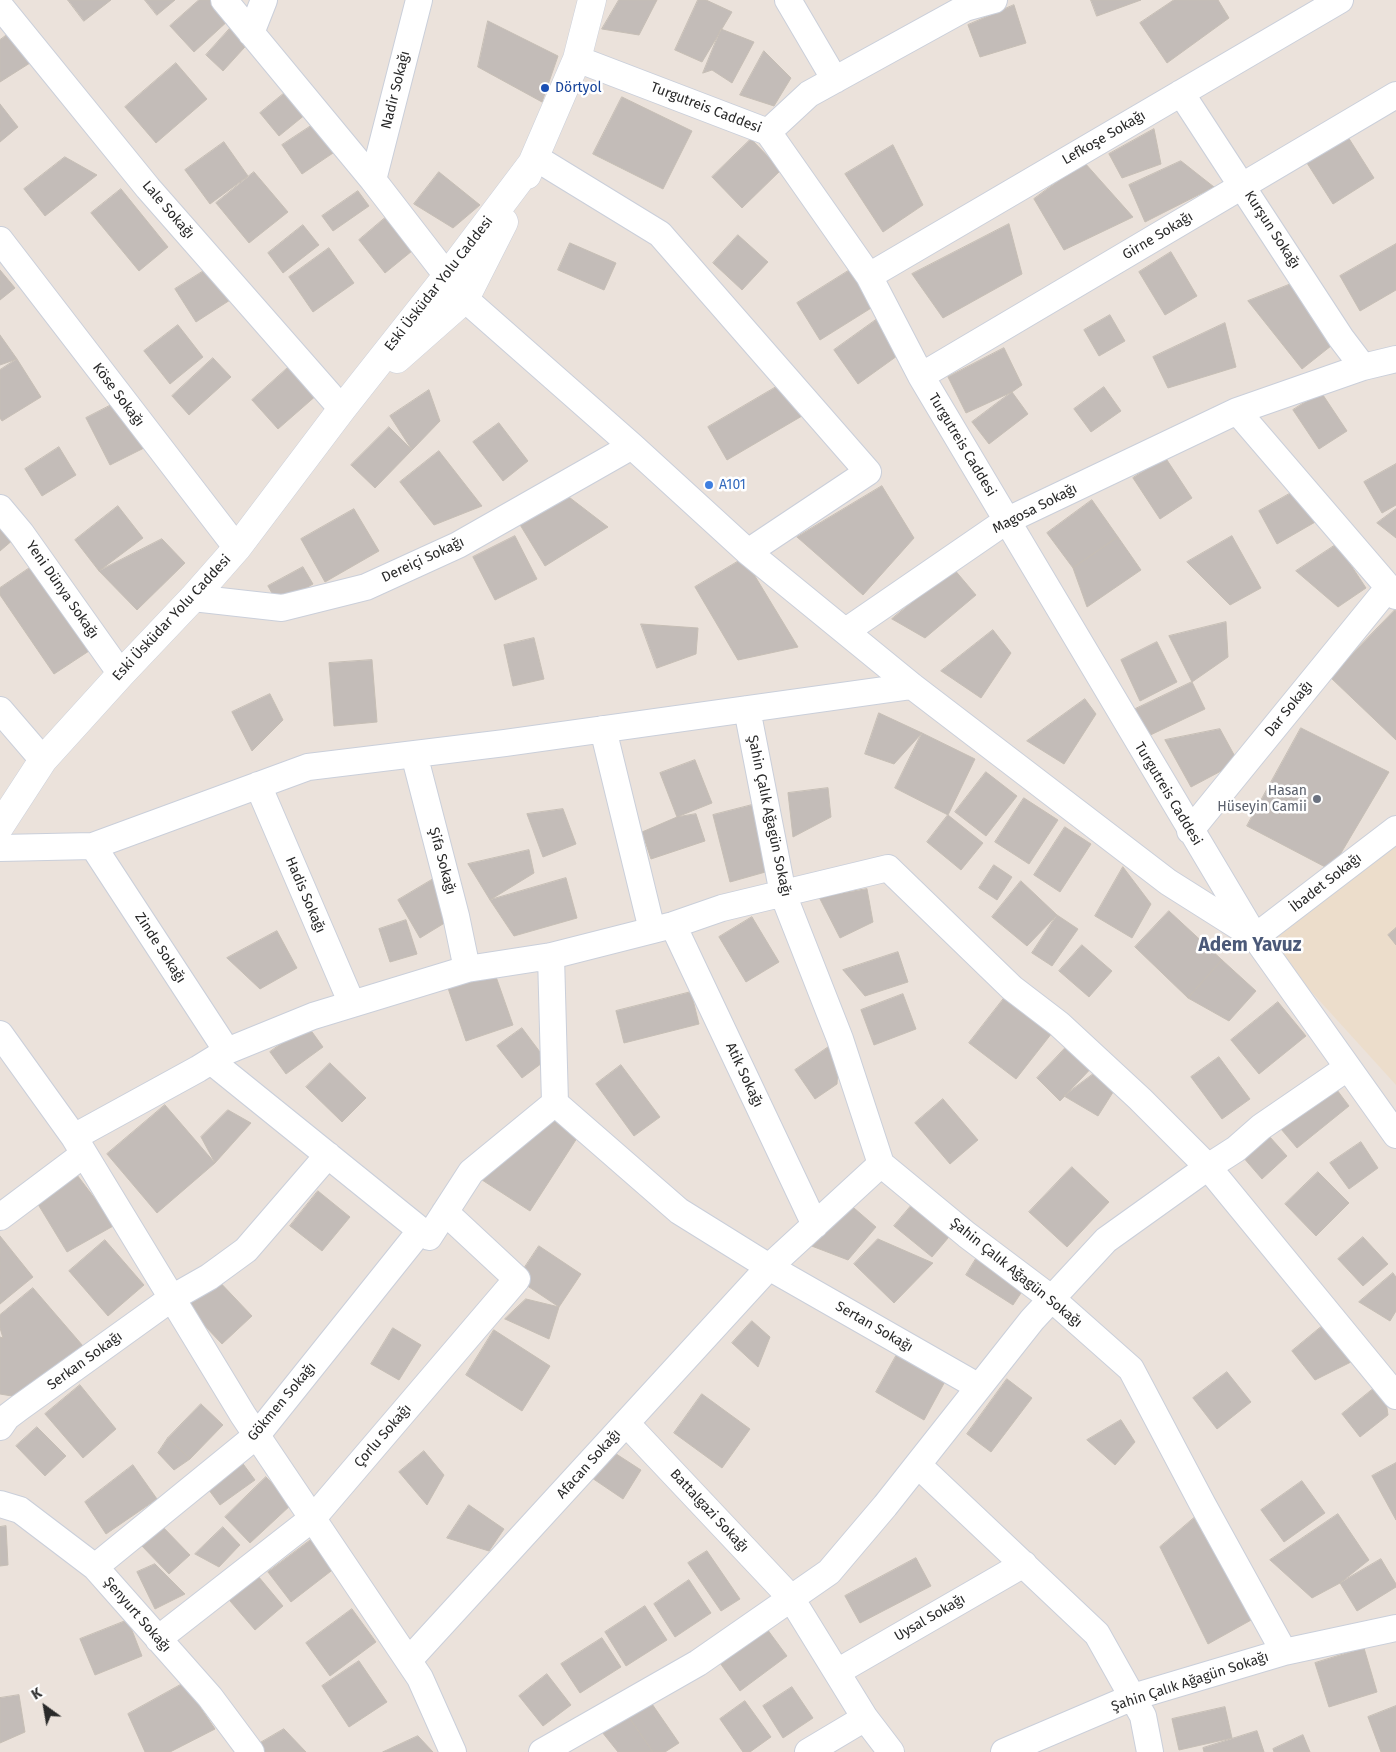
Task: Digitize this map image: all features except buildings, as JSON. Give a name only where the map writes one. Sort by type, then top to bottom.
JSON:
[{"type":"street","points":[[224,0],[373,180],[465,299],[632,446],[748,552],[912,686],[1168,882],[1255,937]]},
{"type":"street","points":[[251,33],[264,0]]},
{"type":"street","name":"Nadir Sokağı","points":[[373,180],[419,0]]},
{"type":"street","name":"Eski Üsküdar Yolu Caddesi","points":[[342,409],[465,299],[536,158],[577,59],[592,0]]},
{"type":"street","points":[[788,0],[835,80]]},
{"type":"street","points":[[768,132],[809,94],[835,80],[944,8],[965,8],[994,0]]},
{"type":"street","name":"Lefkoşe Sokağı","points":[[869,276],[1340,0]]},
{"type":"street","name":"Lale Sokağı","points":[[8,10],[148,188],[342,409]]},
{"type":"street","name":"Turgutreis Caddesi","points":[[577,59],[768,132],[869,276],[921,376],[1190,831],[1255,937],[1396,1135]]},
{"type":"street","name":"Kurşun Sokağı","points":[[1182,93],[1341,338],[1363,367]]},
{"type":"street","name":"Girne Sokağı","points":[[921,376],[1396,95]]},
{"type":"street","points":[[536,158],[660,234],[868,472],[748,552]]},
{"type":"street","name":"Eski Üsküdar Yolu Caddesi","points":[[0,826],[43,760],[237,548],[536,158]]},
{"type":"street","name":"Köse Sokağı","points":[[0,240],[237,548]]},
{"type":"street","name":"Magosa Sokağı","points":[[846,632],[1006,521],[1237,411],[1363,367],[1396,359]]},
{"type":"street","points":[[1237,411],[1392,592]]},
{"type":"street","name":"Dereiçi Sokağı","points":[[193,598],[282,608],[366,587],[458,545],[632,446]]},
{"type":"street","name":"Yeni Dünya Sokağı","points":[[0,508],[21,532],[121,674]]},
{"type":"street","name":"Dar Sokağı","points":[[1190,831],[1392,592]]},
{"type":"street","points":[[0,848],[93,846],[308,767],[603,729],[912,686]]},
{"type":"street","name":"Şahin Çalık Ağagün Sokağı","points":[[746,709],[783,894],[840,1039],[881,1164],[967,1235],[1052,1299],[1130,1369],[1284,1652],[1133,1697],[1004,1752]]},
{"type":"street","points":[[0,710],[43,760]]},
{"type":"street","name":"Atik Sokağı","points":[[603,729],[662,927],[815,1225]]},
{"type":"street","name":"Şifa Sokağı","points":[[414,754],[456,916],[467,969]]},
{"type":"street","name":"Hadis Sokağı","points":[[258,785],[352,1004]]},
{"type":"street","name":"İbadet Sokağı","points":[[1255,937],[1396,829]]},
{"type":"street","name":"Zinde Sokağı","points":[[93,846],[219,1056],[328,1155],[421,1230]]},
{"type":"street","points":[[0,1217],[79,1146],[219,1056],[314,1016],[467,969],[551,956],[662,927],[722,908],[888,868],[1012,988],[1059,1024],[1140,1099],[1208,1167],[1396,1396]]},
{"type":"street","points":[[421,1230],[429,1237],[471,1172],[555,1103],[551,956]]},
{"type":"street","points":[[0,1034],[79,1146],[257,1435],[409,1660],[420,1678],[453,1752]]},
{"type":"street","points":[[542,1752],[698,1663],[829,1572],[918,1465],[1032,1320],[1106,1240],[1236,1149],[1261,1127],[1348,1068]]},
{"type":"street","name":"Sertan Sokağı","points":[[555,1103],[679,1211],[768,1267],[979,1387]]},
{"type":"street","name":"Serkan Sokağı","points":[[0,1427],[7,1417],[172,1298],[209,1277],[246,1250],[328,1155]]},
{"type":"street","name":"Afacan Sokağı","points":[[409,1660],[768,1267],[881,1164]]},
{"type":"street","name":"Çorlu Sokağı","points":[[158,1639],[313,1518],[517,1280],[445,1212]]},
{"type":"street","name":"Gökmen Sokağı","points":[[95,1567],[257,1435],[421,1230]]},
{"type":"street","name":"Battalgazi Sokağı","points":[[626,1423],[792,1598],[865,1718],[891,1752]]},
{"type":"street","points":[[918,1465],[1098,1634],[1143,1716],[1150,1752]]},
{"type":"street","name":"Şenyurt Sokağı","points":[[0,1504],[20,1510],[95,1567],[210,1697],[251,1752]]},
{"type":"street","name":"Uysal Sokağı","points":[[837,1672],[1024,1564]]},
{"type":"street","points":[[1284,1652],[1396,1628]]},
{"type":"street","points":[[808,1752],[865,1718]]},
{"type":"shaded area","points":[[1396,844],[1396,1085],[1268,944]]},
{"type":"place","name":"Dörtyol","points":[[545,88]]},
{"type":"place","name":"A101","points":[[709,485]]},
{"type":"place","name":"Hasan Hüseyin Camii","points":[[1317,799]]},
{"type":"district","name":"Adem Yavuz","points":[[1250,946]]}]
